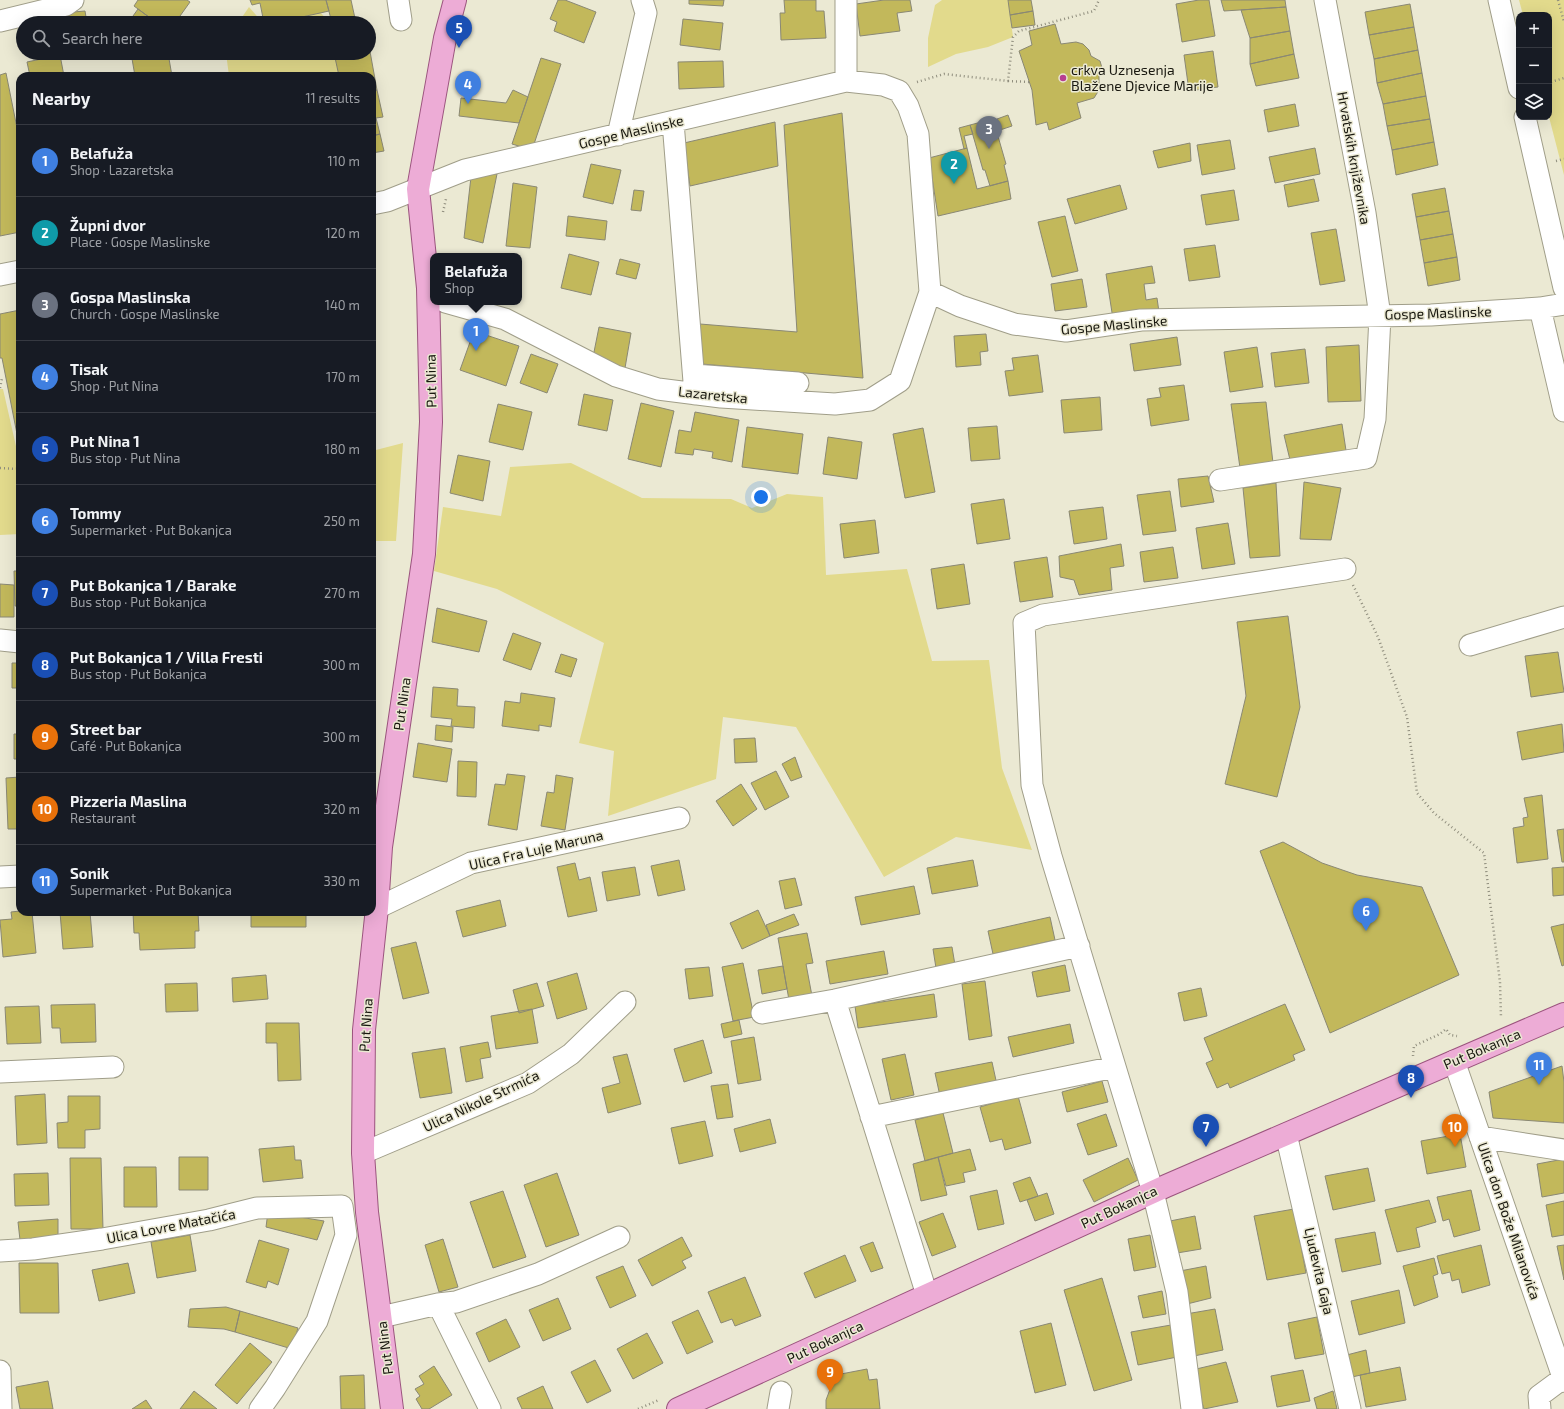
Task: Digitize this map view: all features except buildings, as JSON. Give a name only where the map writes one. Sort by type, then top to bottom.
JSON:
[{"type":"main road","name":"Put Nina","points":[[430,264],[418,189],[445,38],[455,0]]},
{"type":"main road","name":"Put Nina","points":[[392,1409],[367,1212],[363,1152],[364,1030],[377,908],[381,847],[424,554],[436,305]]},
{"type":"main road","name":"Put Bokanjca","points":[[678,1409],[705,1404],[928,1295],[1154,1192],[1564,1014]]},
{"type":"street","points":[[21,16],[66,5],[73,0]]},
{"type":"street","points":[[618,135],[646,13],[642,0]]},
{"type":"street","points":[[846,0],[846,81]]},
{"type":"street","name":"Hrvatskih književnika","points":[[1220,480],[1366,458],[1375,419],[1380,316],[1365,213],[1325,0]]},
{"type":"street","points":[[1499,0],[1518,84]]},
{"type":"street","points":[[0,21],[16,17]]},
{"type":"street","name":"Gospe Maslinske","points":[[376,203],[387,201],[465,170],[846,81],[883,85],[899,91]]},
{"type":"street","points":[[899,91],[908,106],[918,134],[930,292]]},
{"type":"street","points":[[1526,120],[1564,288]]},
{"type":"street","points":[[673,122],[695,385],[798,383]]},
{"type":"street","points":[[0,275],[16,272]]},
{"type":"street","name":"Gospe Maslinske","points":[[930,292],[960,306],[1014,324],[1066,332],[1141,320],[1252,320],[1431,316],[1540,308],[1564,304]]},
{"type":"street","name":"Lazaretska","points":[[451,305],[505,319],[616,376],[658,389],[695,385],[795,403],[835,404],[870,400],[900,381],[930,292]]},
{"type":"street","points":[[1540,308],[1564,411]]},
{"type":"street","points":[[1192,1409],[1177,1292],[1154,1192],[1051,856],[1032,785],[1024,623],[1043,615],[1345,569]]},
{"type":"street","points":[[1470,645],[1564,617]]},
{"type":"street","points":[[0,640],[16,642]]},
{"type":"street","name":"Ulica Fra Luje Maruna","points":[[377,908],[471,863],[679,818]]},
{"type":"street","points":[[0,877],[16,876]]},
{"type":"street","points":[[762,1013],[835,1000],[1079,946]]},
{"type":"street","points":[[835,1000],[928,1295]]},
{"type":"street","name":"Ulica Nikole Strmića","points":[[363,1152],[528,1083],[571,1054],[625,1002]]},
{"type":"street","name":"Ulica don Bože Milanovića","points":[[1454,1061],[1564,1380]]},
{"type":"street","points":[[0,1072],[113,1067]]},
{"type":"street","points":[[872,1117],[1115,1067]]},
{"type":"street","name":"Ljudevita Gaja","points":[[1286,1134],[1350,1409]]},
{"type":"street","points":[[1480,1137],[1564,1150]]},
{"type":"street","name":"Ulica Lovre Matačića","points":[[0,1251],[33,1249],[102,1239],[209,1220],[257,1208],[342,1206],[346,1235],[317,1321],[260,1409]]},
{"type":"street","points":[[381,1317],[438,1304],[456,1302],[538,1274],[619,1237]]},
{"type":"street","points":[[438,1304],[490,1409]]},
{"type":"street","points":[[0,1371],[1,1409]]},
{"type":"street","points":[[1540,1409],[1539,1396],[1558,1382],[1564,1380]]},
{"type":"path","points":[[1008,81],[1012,37],[1019,31],[1094,11],[1099,0]]},
{"type":"path","points":[[1558,0],[1564,22]]},
{"type":"path","points":[[899,91],[920,80],[944,74],[1029,82]]},
{"type":"path","points":[[1552,82],[1564,78]]},
{"type":"path","points":[[441,218],[446,197]]},
{"type":"path","points":[[0,388],[2,378]]},
{"type":"path","points":[[0,468],[16,469]]},
{"type":"path","points":[[1345,569],[1378,637],[1407,717],[1417,793],[1434,813],[1484,853],[1500,982],[1502,1041]]},
{"type":"shaded area","points":[[942,0],[1008,0],[1013,37],[988,47],[956,54],[928,67],[928,38],[935,5]]},
{"type":"shaded area","points":[[1519,0],[1564,0],[1564,175],[1550,120],[1552,120],[1552,12],[1522,12]]},
{"type":"shaded area","points":[[249,7],[257,16],[243,16]]},
{"type":"shaded area","points":[[320,12],[324,16],[304,16]]},
{"type":"shaded area","points":[[227,60],[337,60],[338,72],[228,72]]},
{"type":"shaded area","points":[[0,389],[3,389],[16,446],[16,534],[0,535]]},
{"type":"shaded area","points":[[403,443],[396,541],[376,541],[376,450]]},
{"type":"shaded area","points":[[571,463],[642,498],[731,499],[752,508],[787,494],[823,497],[826,575],[907,569],[932,661],[989,660],[1002,768],[1032,850],[956,837],[884,877],[796,727],[723,717],[716,779],[608,816],[614,751],[579,743],[604,643],[497,589],[434,571],[443,507],[501,516],[510,467]]},
{"type":"place","name":"Put Nina 1","points":[[459,48]]},
{"type":"place","name":"crkva Uznesenja Blažene Djevice Marije","points":[[1063,78]]},
{"type":"place","name":"Tisak","points":[[468,104]]},
{"type":"place","name":"Gospa Maslinska","points":[[989,149]]},
{"type":"place","name":"Župni dvor","points":[[954,184]]},
{"type":"place","name":"Belafuža","points":[[476,351]]},
{"type":"place","name":"Tommy","points":[[1366,931]]},
{"type":"place","name":"Sonik","points":[[1539,1085]]},
{"type":"place","name":"Put Bokanjca 1 / Villa Fresti","points":[[1411,1098]]},
{"type":"place","name":"Put Bokanjca 1 / Barake","points":[[1206,1147]]},
{"type":"place","name":"Pizzeria Maslina","points":[[1455,1147]]},
{"type":"place","name":"Street bar","points":[[830,1392]]}]
